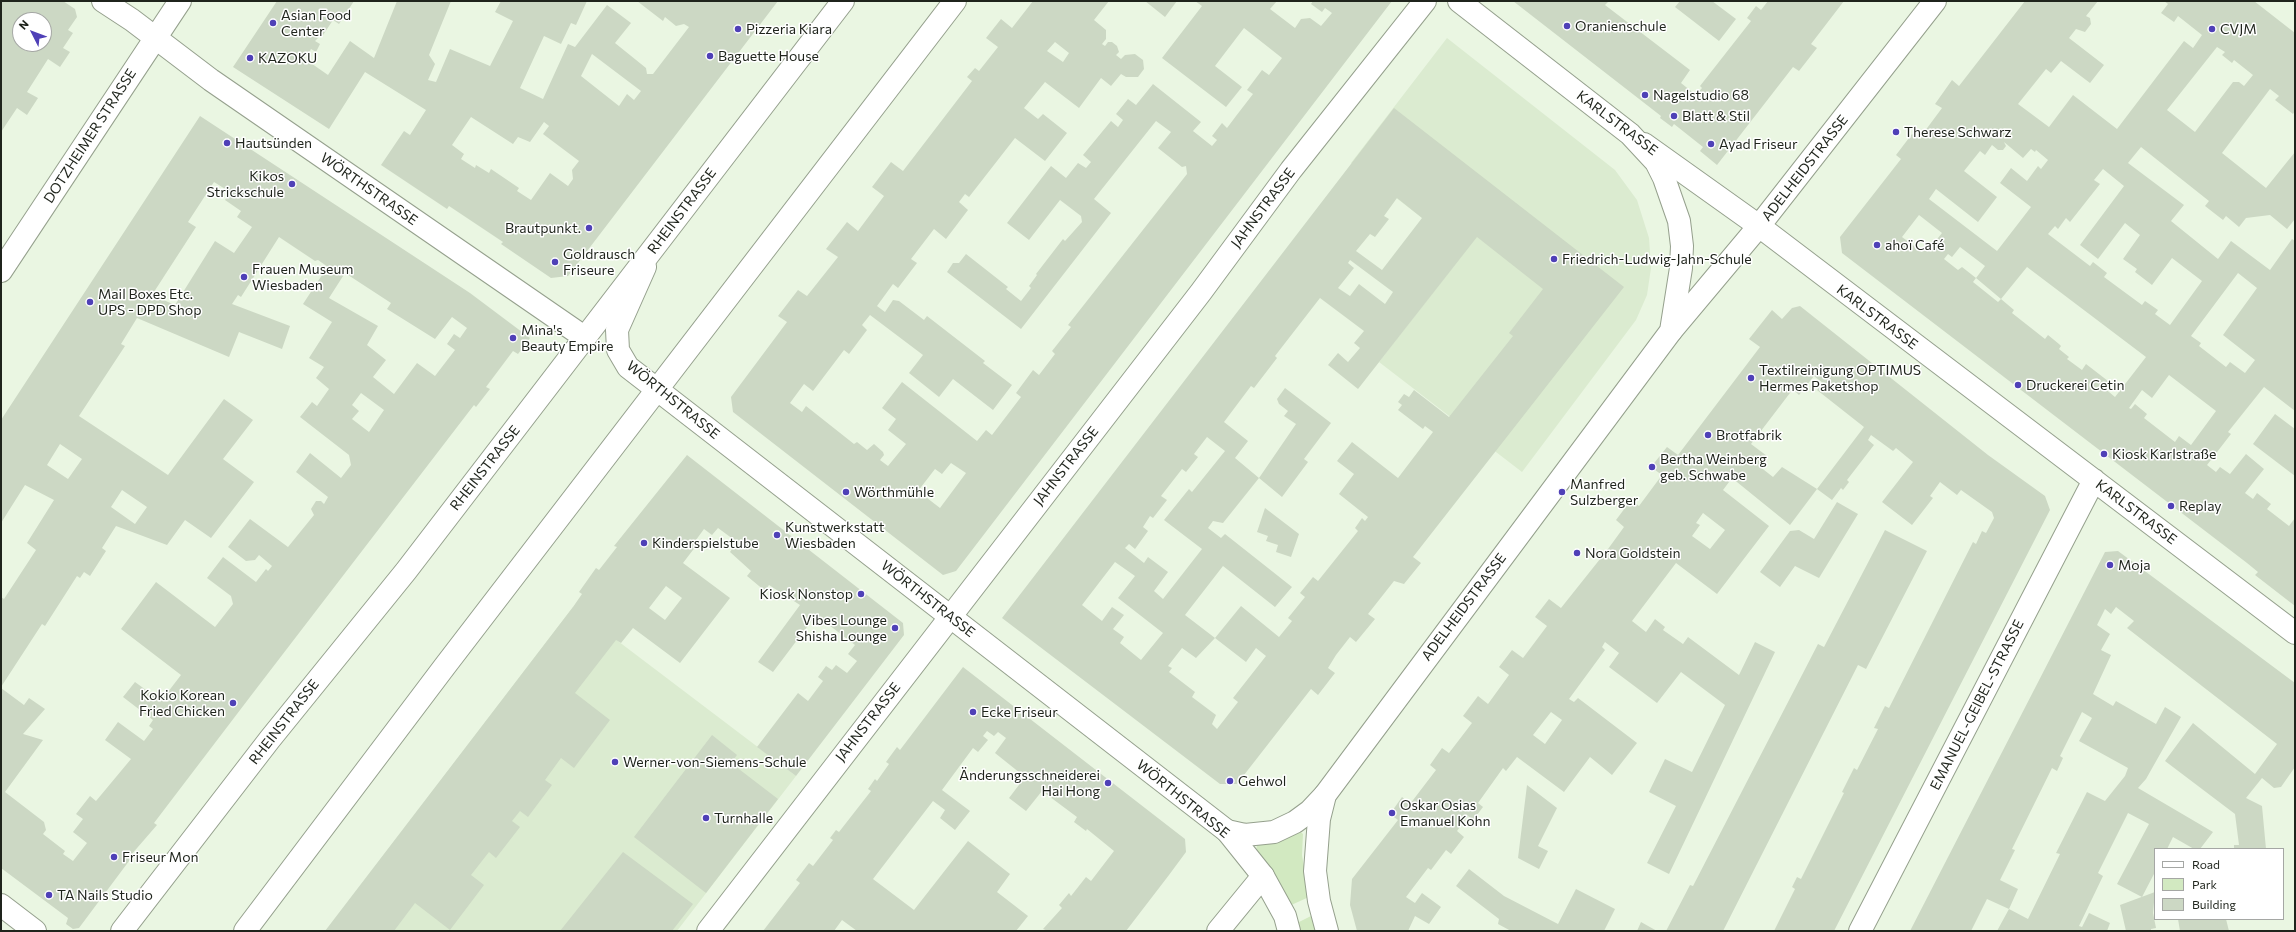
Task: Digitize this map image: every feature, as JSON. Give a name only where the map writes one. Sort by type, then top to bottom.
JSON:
[{"type":"street","name":"WÖRTHSTRASSE","points":[[103,1],[156,38],[211,80],[584,337]]},
{"type":"street","name":"DOTZHEIMER STRASSE","points":[[3,264],[180,1]]},
{"type":"street","name":"RHEINSTRASSE","points":[[122,931],[270,739],[406,572],[561,370],[584,337],[653,250],[843,1]]},
{"type":"street","points":[[245,931],[445,666],[955,1]]},
{"type":"street","name":"JAHNSTRASSE","points":[[708,931],[1201,292],[1291,170],[1425,1]]},
{"type":"street","name":"KARLSTRASSE","points":[[1459,1],[1630,134],[1759,226],[2295,633]]},
{"type":"street","name":"ADELHEIDSTRASSE","points":[[1227,831],[1245,835],[1274,832],[1295,822],[1310,811],[1325,795],[1671,331],[1759,226],[1934,1]]},
{"type":"street","name":"ADELHEIDSTRASSE","points":[[1630,134],[1656,162],[1664,178],[1679,221],[1682,246],[1681,268],[1671,331]]},
{"type":"street","name":"WÖRTHSTRASSE","points":[[653,250],[620,321],[616,340],[622,359],[628,367],[1227,831],[1263,876],[1284,916],[1289,931]]},
{"type":"street","name":"EMANUEL-GEIBEL-STRASSE","points":[[1860,931],[2094,480]]},
{"type":"street","points":[[1325,795],[1319,819],[1315,872],[1319,901],[1327,931]]},
{"type":"street","points":[[1218,931],[1263,876]]},
{"type":"street","points":[[1,905],[35,931]]},
{"type":"shaded area","name":"Friedrich-Ludwig-Jahn-Schule","points":[[1447,38],[1615,170],[1637,200],[1649,238],[1651,268],[1647,295],[1636,320],[1522,472],[1379,362],[1465,251],[1351,163]]},
{"type":"shaded area","name":"Werner-von-Siemens-Schule","points":[[573,607],[796,776],[677,931],[368,931],[341,911]]},
{"type":"green space","points":[[1300,831],[1303,834],[1302,855],[1309,897],[1289,906],[1256,851],[1257,845],[1276,842]]},
{"type":"green space","points":[[1313,915],[1317,931],[1297,931],[1295,924]]},
{"type":"building","points":[[1,1],[63,1],[75,9],[77,17],[68,30],[73,33],[63,48],[70,52],[60,67],[48,59],[27,92],[38,98],[27,115],[17,108],[1,132]]},
{"type":"building","points":[[277,1],[354,1],[339,24],[333,20],[323,35],[312,34],[318,38],[315,41],[320,44],[316,52],[311,49],[309,53],[303,52],[305,59],[328,75],[350,41],[374,58],[397,1],[451,1],[429,55],[435,64],[428,80],[436,82],[450,49],[490,66],[513,21],[495,12],[501,1],[587,1],[576,25],[571,23],[561,44],[544,36],[520,88],[543,99],[568,44],[575,47],[607,5],[631,23],[615,43],[646,68],[647,74],[653,74],[689,27],[684,24],[676,26],[665,17],[663,21],[637,1],[778,1],[568,276],[551,278],[501,244],[503,242],[449,206],[447,209],[381,165],[404,131],[410,135],[426,110],[365,72],[329,129],[233,67]],"holes":[[[592,54],[641,91],[634,100],[627,94],[619,106],[581,76]],[[471,117],[513,144],[518,137],[530,142],[544,122],[549,126],[543,134],[579,161],[572,170],[573,179],[568,186],[550,173],[531,200],[517,191],[519,188],[491,169],[489,173],[476,165],[475,168],[461,159],[464,154],[452,145]]]},
{"type":"building","points":[[1033,1],[1109,1],[1094,20],[1106,30],[1106,39],[1102,44],[1105,46],[1108,42],[1112,42],[1117,46],[1119,52],[1116,55],[1121,59],[1125,55],[1135,54],[1143,60],[1144,69],[1138,77],[1126,77],[1121,74],[1111,86],[1101,78],[1079,108],[1045,82],[1024,108],[1038,119],[1043,114],[1067,133],[1045,161],[1015,138],[969,197],[965,194],[959,202],[968,210],[946,239],[934,229],[911,259],[917,263],[898,288],[893,284],[877,306],[885,312],[893,300],[899,301],[924,320],[927,316],[985,361],[983,363],[1012,385],[993,410],[953,379],[939,397],[909,373],[923,355],[870,315],[862,325],[867,330],[849,354],[844,350],[813,391],[804,384],[790,403],[802,412],[806,406],[854,444],[857,442],[867,450],[874,444],[883,452],[884,455],[880,460],[888,466],[906,444],[888,430],[896,419],[882,408],[902,382],[977,441],[986,430],[992,435],[1021,397],[1016,393],[1033,370],[1039,375],[1055,354],[1052,351],[1071,327],[1068,325],[1187,174],[1186,166],[1182,167],[1158,148],[1171,132],[1156,121],[1094,199],[1111,213],[1021,329],[947,272],[953,263],[959,263],[966,254],[1008,287],[1006,289],[1021,301],[1031,288],[1029,286],[1037,275],[1036,274],[1063,239],[1065,241],[1082,222],[1081,216],[1060,200],[1029,240],[1007,223],[1051,166],[1066,178],[1078,163],[1086,168],[1091,162],[1083,155],[1111,121],[1118,127],[1123,120],[1116,114],[1128,99],[1136,105],[1153,84],[1201,122],[1193,131],[1212,146],[1217,140],[1212,136],[1222,123],[1227,128],[1253,94],[1247,90],[1262,70],[1269,75],[1282,58],[1244,28],[1215,66],[1242,87],[1226,107],[1162,58],[1202,6],[1195,1],[1277,1],[1270,9],[1295,28],[1301,19],[1310,18],[1321,26],[1332,13],[1325,8],[1322,12],[1311,4],[1313,1],[1392,1],[956,571],[943,575],[733,412],[731,397],[787,322],[778,316],[798,290],[807,296],[838,257],[826,249],[847,222],[858,231],[884,196],[872,187],[891,162],[903,171],[972,81],[967,77],[975,68],[979,71],[998,47],[986,38],[1001,19],[1012,28]],"holes":[[[1055,42],[1069,53],[1063,62],[1047,51]],[[951,463],[966,473],[940,508],[918,491],[935,469],[942,474]]]},
{"type":"building","points":[[1145,1],[1177,1],[1165,17]]},
{"type":"building","points":[[1513,1],[1609,1],[1605,5],[1690,70],[1681,83],[1696,95],[1702,88],[1700,86],[1751,21],[1747,18],[1756,6],[1761,10],[1768,1],[1844,1],[1811,44],[1817,48],[1799,71],[1793,67],[1717,165],[1700,151],[1703,147],[1674,124],[1672,127],[1660,118],[1661,116]]},
{"type":"building","points":[[1680,1],[1712,1],[1736,19],[1719,41],[1675,7]]},
{"type":"building","points":[[2025,1],[2098,1],[2086,16],[2090,18],[2091,24],[2085,32],[2076,29],[2069,38],[2104,65],[2090,83],[2061,61],[2051,73],[2046,69],[2018,104],[2049,127],[2073,95],[2117,129],[2184,41],[2193,48],[2202,35],[2178,16],[2174,22],[2161,13],[2168,4],[2164,1],[2254,1],[2295,33],[2295,111],[2293,114],[2275,100],[2279,96],[2270,89],[2222,153],[2266,188],[2295,152],[2295,219],[2287,229],[2270,215],[2246,218],[2239,227],[2226,216],[2223,220],[2205,206],[2209,201],[2141,147],[2128,163],[2184,205],[2171,221],[2218,259],[2231,241],[2270,270],[2292,239],[2295,241],[2295,411],[2264,387],[2228,432],[2231,434],[2207,465],[2216,472],[2220,467],[2230,474],[2246,454],[2264,469],[2245,493],[2253,499],[2257,493],[2271,504],[2267,509],[2289,526],[2295,518],[2295,606],[2255,575],[2258,572],[2247,563],[1842,253],[1840,237],[1901,159],[1896,155],[1912,134],[1919,139],[1942,108],[1935,104],[1952,80],[1959,86]],"holes":[[[2217,47],[2225,52],[2222,55],[2232,63],[2234,60],[2253,75],[2244,86],[2239,82],[2233,82],[2195,132],[2167,110]],[[2004,142],[2023,158],[2031,149],[2035,152],[2036,150],[2048,160],[2041,169],[2038,166],[2027,181],[2011,168],[2000,183],[2031,207],[1997,251],[1929,199],[1936,189],[1978,222],[1997,197],[1964,171],[1980,151],[1985,155],[1992,145],[1998,150],[2003,150],[2006,146]],[[2103,169],[2124,186],[2080,245],[2098,259],[2125,223],[2140,235],[2123,259],[2137,269],[2135,272],[2152,285],[2172,258],[2202,281],[2170,325],[2155,314],[2158,310],[2145,301],[2142,305],[2104,277],[2107,273],[2093,262],[2090,266],[2048,234],[2055,226],[2058,229],[2066,218],[2070,222],[2100,184],[2094,180]],[[1919,215],[1942,233],[1930,248],[1927,245],[1922,252],[1902,237]],[[1960,247],[1985,266],[1976,278],[1962,267],[1958,270],[1944,259],[1948,254],[1952,257]],[[2027,267],[2146,357],[2115,397],[2103,387],[2108,381],[2086,364],[2082,370],[2067,359],[2069,357],[2059,349],[2061,346],[2059,344],[2048,335],[2045,339],[2012,313],[2014,310],[2001,299]],[[2238,273],[2257,288],[2223,335],[2255,360],[2245,373],[2230,362],[2226,367],[2199,346],[2201,343],[2191,336]],[[1976,278],[2001,299],[1998,302],[1973,282]],[[2169,375],[2216,411],[2191,445],[2179,436],[2175,442],[2144,418],[2147,414],[2135,404],[2131,409],[2129,408],[2142,390],[2152,398]]]},
{"type":"building","points":[[1394,108],[1624,287],[1413,557],[1421,563],[1404,584],[1394,581],[1368,614],[1375,619],[1356,642],[1350,637],[1336,655],[1328,668],[1335,673],[1318,695],[1311,689],[1237,784],[1220,784],[1002,618]],"holes":[[[1397,198],[1422,218],[1382,270],[1356,251],[1370,234],[1375,237],[1389,219],[1384,216]],[[1477,237],[1543,289],[1509,333],[1513,336],[1449,417],[1414,390],[1409,397],[1404,394],[1398,402],[1402,405],[1398,410],[1423,429],[1425,426],[1433,432],[1398,478],[1352,442],[1337,461],[1354,474],[1339,494],[1368,517],[1365,521],[1362,518],[1355,528],[1358,531],[1318,581],[1313,577],[1300,593],[1305,597],[1288,618],[1292,621],[1279,637],[1241,606],[1215,638],[1185,615],[1223,566],[1275,607],[1292,587],[1225,534],[1221,538],[1208,528],[1213,521],[1223,523],[1259,478],[1235,458],[1248,441],[1224,422],[1251,386],[1254,388],[1277,358],[1275,356],[1320,298],[1364,331],[1354,343],[1360,348],[1348,362],[1338,353],[1328,365],[1358,389]],[[1350,260],[1393,292],[1385,304],[1359,284],[1350,296],[1338,288],[1354,268],[1348,263]],[[1207,437],[1225,451],[1192,492],[1189,489],[1164,520],[1202,549],[1163,599],[1154,591],[1168,572],[1148,557],[1144,563],[1125,548],[1129,544],[1135,549],[1148,531],[1143,527],[1150,516],[1153,518],[1167,500],[1161,496],[1182,469],[1186,472],[1198,457],[1194,454]],[[1115,562],[1135,576],[1118,598],[1163,633],[1141,660],[1120,643],[1124,637],[1113,629],[1124,615],[1112,607],[1102,621],[1082,605]],[[1215,638],[1246,662],[1256,648],[1266,656],[1233,698],[1238,702],[1217,729],[1212,724],[1216,715],[1192,697],[1195,692],[1169,672],[1172,668],[1168,666],[1182,648],[1196,658]]]},
{"type":"building","points":[[200,116],[470,293],[530,338],[518,354],[513,351],[486,387],[490,389],[476,407],[474,405],[253,693],[154,823],[157,825],[131,855],[132,857],[79,928],[73,929],[66,924],[68,918],[1,868],[1,688],[24,705],[29,698],[45,709],[23,734],[43,740],[5,792],[44,822],[46,830],[43,834],[65,851],[63,854],[73,861],[87,843],[73,832],[83,819],[76,814],[90,796],[96,801],[131,759],[105,740],[118,722],[144,741],[153,729],[149,726],[153,720],[123,697],[135,682],[161,701],[181,675],[121,629],[156,582],[215,627],[233,604],[231,596],[207,578],[223,557],[256,582],[266,569],[268,571],[272,566],[259,555],[255,560],[246,561],[228,547],[250,519],[288,547],[314,515],[311,509],[316,501],[321,501],[324,504],[328,497],[296,472],[310,453],[341,478],[351,465],[349,455],[300,417],[312,402],[317,406],[329,389],[316,378],[324,367],[309,358],[332,322],[303,304],[322,275],[328,275],[328,267],[318,260],[315,261],[279,237],[241,297],[238,295],[232,304],[290,326],[282,349],[239,332],[229,357],[137,318],[121,344],[125,346],[79,416],[168,475],[224,399],[253,420],[223,459],[254,482],[211,538],[185,520],[167,545],[116,526],[102,548],[106,551],[90,576],[84,572],[80,578],[77,576],[45,626],[42,624],[1,687],[1,597],[4,599],[36,550],[27,543],[54,500],[25,485],[1,523],[1,420]],"holes":[[[214,182],[230,192],[225,200],[241,211],[237,217],[252,227],[234,253],[215,241],[175,305],[152,295],[196,227],[188,222]],[[345,273],[391,303],[387,309],[435,339],[452,317],[467,328],[460,338],[454,334],[447,344],[455,350],[435,376],[417,363],[394,394],[373,377],[386,360],[367,345],[378,326],[329,298]],[[361,393],[384,410],[369,432],[352,419],[359,411],[352,405]],[[60,444],[82,459],[68,479],[47,465]],[[122,490],[147,507],[135,524],[111,507]]]},
{"type":"building","points":[[1800,306],[1988,455],[2045,496],[2050,510],[1834,931],[1774,931],[1795,889],[1792,887],[1797,877],[1801,879],[1844,793],[1842,792],[1854,768],[1857,770],[1878,729],[1874,728],[1885,706],[1889,708],[1973,542],[1976,544],[1982,531],[1986,533],[1994,518],[1992,512],[1961,490],[1957,495],[1940,482],[1930,496],[1933,498],[1912,525],[1882,502],[1913,462],[1896,448],[1893,451],[1871,435],[1868,440],[1874,445],[1847,480],[1849,482],[1843,490],[1841,488],[1832,500],[1817,489],[1790,525],[1732,478],[1723,490],[1769,526],[1717,594],[1676,563],[1632,621],[1646,632],[1655,619],[1665,627],[1663,630],[1683,644],[1688,637],[1739,675],[1755,642],[1775,652],[1669,874],[1647,863],[1676,806],[1649,792],[1665,759],[1692,772],[1725,705],[1681,672],[1657,703],[1609,667],[1619,653],[1605,642],[1602,647],[1605,650],[1569,699],[1574,702],[1578,698],[1637,743],[1612,775],[1590,757],[1564,792],[1517,757],[1506,771],[1503,768],[1478,803],[1483,807],[1473,820],[1468,816],[1457,831],[1464,837],[1451,854],[1446,850],[1431,870],[1428,868],[1406,897],[1415,903],[1422,893],[1441,907],[1429,924],[1415,916],[1408,931],[1357,931],[1350,905],[1352,879],[1398,820],[1390,814],[1402,797],[1410,804],[1436,770],[1430,765],[1442,748],[1449,753],[1472,723],[1463,716],[1478,696],[1488,704],[1509,675],[1499,667],[1512,650],[1523,658],[1547,626],[1535,617],[1549,599],[1561,608],[1608,549],[1624,527],[1616,520],[1631,500],[1639,506],[1662,475],[1651,467],[1667,447],[1678,455],[1760,347],[1749,339],[1772,310],[1782,319],[1792,308]],"holes":[[[1814,376],[1823,383],[1817,390],[1864,427],[1817,489],[1782,467],[1773,477],[1759,466],[1767,456],[1751,444],[1793,389],[1799,395]],[[1703,513],[1725,530],[1710,549],[1692,536],[1700,525],[1696,523]],[[1551,712],[1562,720],[1545,744],[1533,735]]]},
{"type":"building","points":[[1285,388],[1331,423],[1304,459],[1308,462],[1282,497],[1259,478],[1296,424],[1284,416],[1288,411],[1279,404],[1277,399]]},
{"type":"building","points":[[2275,414],[2295,429],[2295,476],[2253,444]]},
{"type":"building","points":[[687,455],[903,623],[904,635],[796,776],[757,747],[798,693],[808,701],[823,681],[818,677],[826,666],[832,670],[836,665],[847,673],[857,661],[848,654],[855,645],[816,615],[773,672],[758,662],[800,605],[769,585],[765,591],[747,576],[751,571],[730,552],[737,542],[718,528],[712,535],[704,529],[693,544],[696,546],[683,563],[730,598],[680,663],[633,628],[621,643],[616,640],[575,693],[610,720],[574,768],[561,758],[545,780],[552,785],[528,817],[520,811],[512,821],[520,827],[496,858],[489,852],[471,875],[484,885],[450,930],[415,903],[394,931],[325,931],[573,607],[582,594],[579,592],[596,568],[599,570],[617,547],[614,546]],"holes":[[[666,586],[682,598],[665,620],[649,608]]]},
{"type":"building","points":[[1837,502],[1858,514],[1819,578],[1795,566],[1780,587],[1760,572],[1790,531],[1799,530],[1814,539]]},
{"type":"building","points":[[1265,508],[1299,534],[1291,557],[1276,552],[1278,545],[1266,541],[1268,536],[1257,532]]},
{"type":"building","points":[[1885,530],[1927,551],[1866,669],[1858,665],[1723,931],[1666,931],[1690,885],[1693,886],[1818,644],[1824,647]]},
{"type":"building","points":[[2118,551],[2295,683],[2295,767],[2281,787],[2274,788],[2262,778],[2246,798],[2262,806],[2266,848],[2234,848],[2234,845],[2239,845],[2235,814],[2165,761],[2193,723],[2255,774],[2277,744],[2127,628],[2134,621],[2116,607],[2111,614],[2105,609],[2097,625],[2110,634],[2101,650],[2111,655],[2093,694],[2113,706],[2116,701],[2156,724],[2165,707],[2181,717],[2146,779],[2138,788],[2213,832],[2201,848],[2192,848],[2173,837],[2168,848],[2154,848],[2154,874],[2142,897],[2117,884],[2149,824],[2128,813],[2098,873],[2103,876],[2079,926],[2082,927],[2089,913],[2110,923],[2107,931],[1997,931],[2009,909],[1987,899],[1971,931],[1910,931],[2105,552]],"holes":[[[2082,712],[2092,718],[2079,741],[2128,768],[2125,776],[2105,801],[2087,792],[2056,853],[2060,854],[2028,919],[2009,909],[2018,889],[2000,880],[2015,850],[2012,849],[2052,768],[2057,771],[2063,758],[2060,756]]]},
{"type":"building","points":[[963,667],[1185,839],[1186,852],[1169,875],[1126,931],[1048,931],[1043,929],[1062,908],[1059,905],[1069,893],[1071,896],[1086,877],[1091,881],[1114,851],[1087,829],[1086,831],[1074,822],[1077,817],[1042,791],[1026,811],[1009,798],[1025,777],[995,753],[1006,738],[998,732],[994,736],[987,731],[983,736],[988,740],[978,752],[973,748],[942,790],[970,811],[955,830],[940,818],[945,810],[933,801],[873,879],[914,910],[968,841],[1010,874],[997,892],[1028,916],[1016,931],[857,931],[842,920],[834,931],[763,931],[800,883],[796,880],[809,863],[813,866],[833,840],[830,838],[836,830],[839,832],[871,791],[868,789],[875,779],[877,781],[889,764],[886,762],[897,747],[900,750]]},
{"type":"building","name":"Turnhalle","points":[[712,735],[737,755],[731,763],[778,799],[706,893],[634,837]]},
{"type":"building","points":[[1527,785],[1557,808],[1538,846],[1548,851],[1539,869],[1518,858]]},
{"type":"building","points":[[623,852],[693,904],[672,931],[560,931]]},
{"type":"building","points":[[1469,869],[1504,896],[1558,924],[1576,889],[1615,909],[1604,931],[1511,931],[1498,924],[1499,919],[1456,886]]},
{"type":"building","points":[[2154,892],[2153,913],[2156,928],[2151,929],[2151,931],[2126,931],[2120,905]]},
{"type":"building","points":[[2178,920],[2226,920],[2229,931],[2180,931]]},
{"type":"building","points":[[1641,922],[1657,931],[1637,931]]},
{"type":"place","name":"Asian Food Center","points":[[273,23]]},
{"type":"place","name":"Oranienschule","points":[[1567,26]]},
{"type":"place","name":"Pizzeria Kiara","points":[[738,29]]},
{"type":"place","name":"CVJM","points":[[2212,29]]},
{"type":"place","name":"Baguette House","points":[[710,56]]},
{"type":"place","name":"KAZOKU","points":[[250,58]]},
{"type":"place","name":"Nagelstudio 68","points":[[1645,95]]},
{"type":"place","name":"Blatt & Stil","points":[[1674,116]]},
{"type":"place","name":"Therese Schwarz","points":[[1896,132]]},
{"type":"place","name":"Hautsünden","points":[[227,143]]},
{"type":"place","name":"Ayad Friseur","points":[[1711,144]]},
{"type":"place","name":"Kikos Strickschule","points":[[292,184]]},
{"type":"place","name":"Brautpunkt.","points":[[589,228]]},
{"type":"place","name":"ahoï Café","points":[[1877,245]]},
{"type":"place","name":"Friedrich-Ludwig-Jahn-Schule","points":[[1554,259]]},
{"type":"place","name":"Goldrausch Friseure","points":[[555,262]]},
{"type":"place","name":"Frauen Museum Wiesbaden","points":[[244,277]]},
{"type":"place","name":"Mail Boxes Etc. UPS - DPD Shop","points":[[90,302]]},
{"type":"place","name":"Mina's Beauty Empire","points":[[513,338]]},
{"type":"place","name":"Textilreinigung OPTIMUS Hermes Paketshop","points":[[1751,378]]},
{"type":"place","name":"Druckerei Cetin","points":[[2018,385]]},
{"type":"place","name":"Brotfabrik","points":[[1708,435]]},
{"type":"place","name":"Kiosk Karlstraße","points":[[2104,454]]},
{"type":"place","name":"Bertha Weinberg geb. Schwabe","points":[[1652,467]]},
{"type":"place","name":"Wörthmühle","points":[[846,492]]},
{"type":"place","name":"Manfred Sulzberger","points":[[1562,492]]},
{"type":"place","name":"Replay","points":[[2171,506]]},
{"type":"place","name":"Kunstwerkstatt Wiesbaden","points":[[777,535]]},
{"type":"place","name":"Kinderspielstube","points":[[644,543]]},
{"type":"place","name":"Nora Goldstein","points":[[1577,553]]},
{"type":"place","name":"Moja","points":[[2110,565]]},
{"type":"place","name":"Kiosk Nonstop","points":[[861,594]]},
{"type":"place","name":"Vibes Lounge Shisha Lounge","points":[[895,628]]},
{"type":"place","name":"Kokio Korean Fried Chicken","points":[[233,703]]},
{"type":"place","name":"Ecke Friseur","points":[[973,712]]},
{"type":"place","name":"Werner-von-Siemens-Schule","points":[[615,762]]},
{"type":"place","name":"Gehwol","points":[[1230,781]]},
{"type":"place","name":"Änderungsschneiderei Hai Hong","points":[[1108,783]]},
{"type":"place","name":"Oskar Osias Emanuel Kohn","points":[[1392,813]]},
{"type":"place","name":"Turnhalle","points":[[706,818]]},
{"type":"place","name":"Friseur Mon","points":[[114,857]]},
{"type":"place","name":"TA Nails Studio","points":[[49,895]]}]
